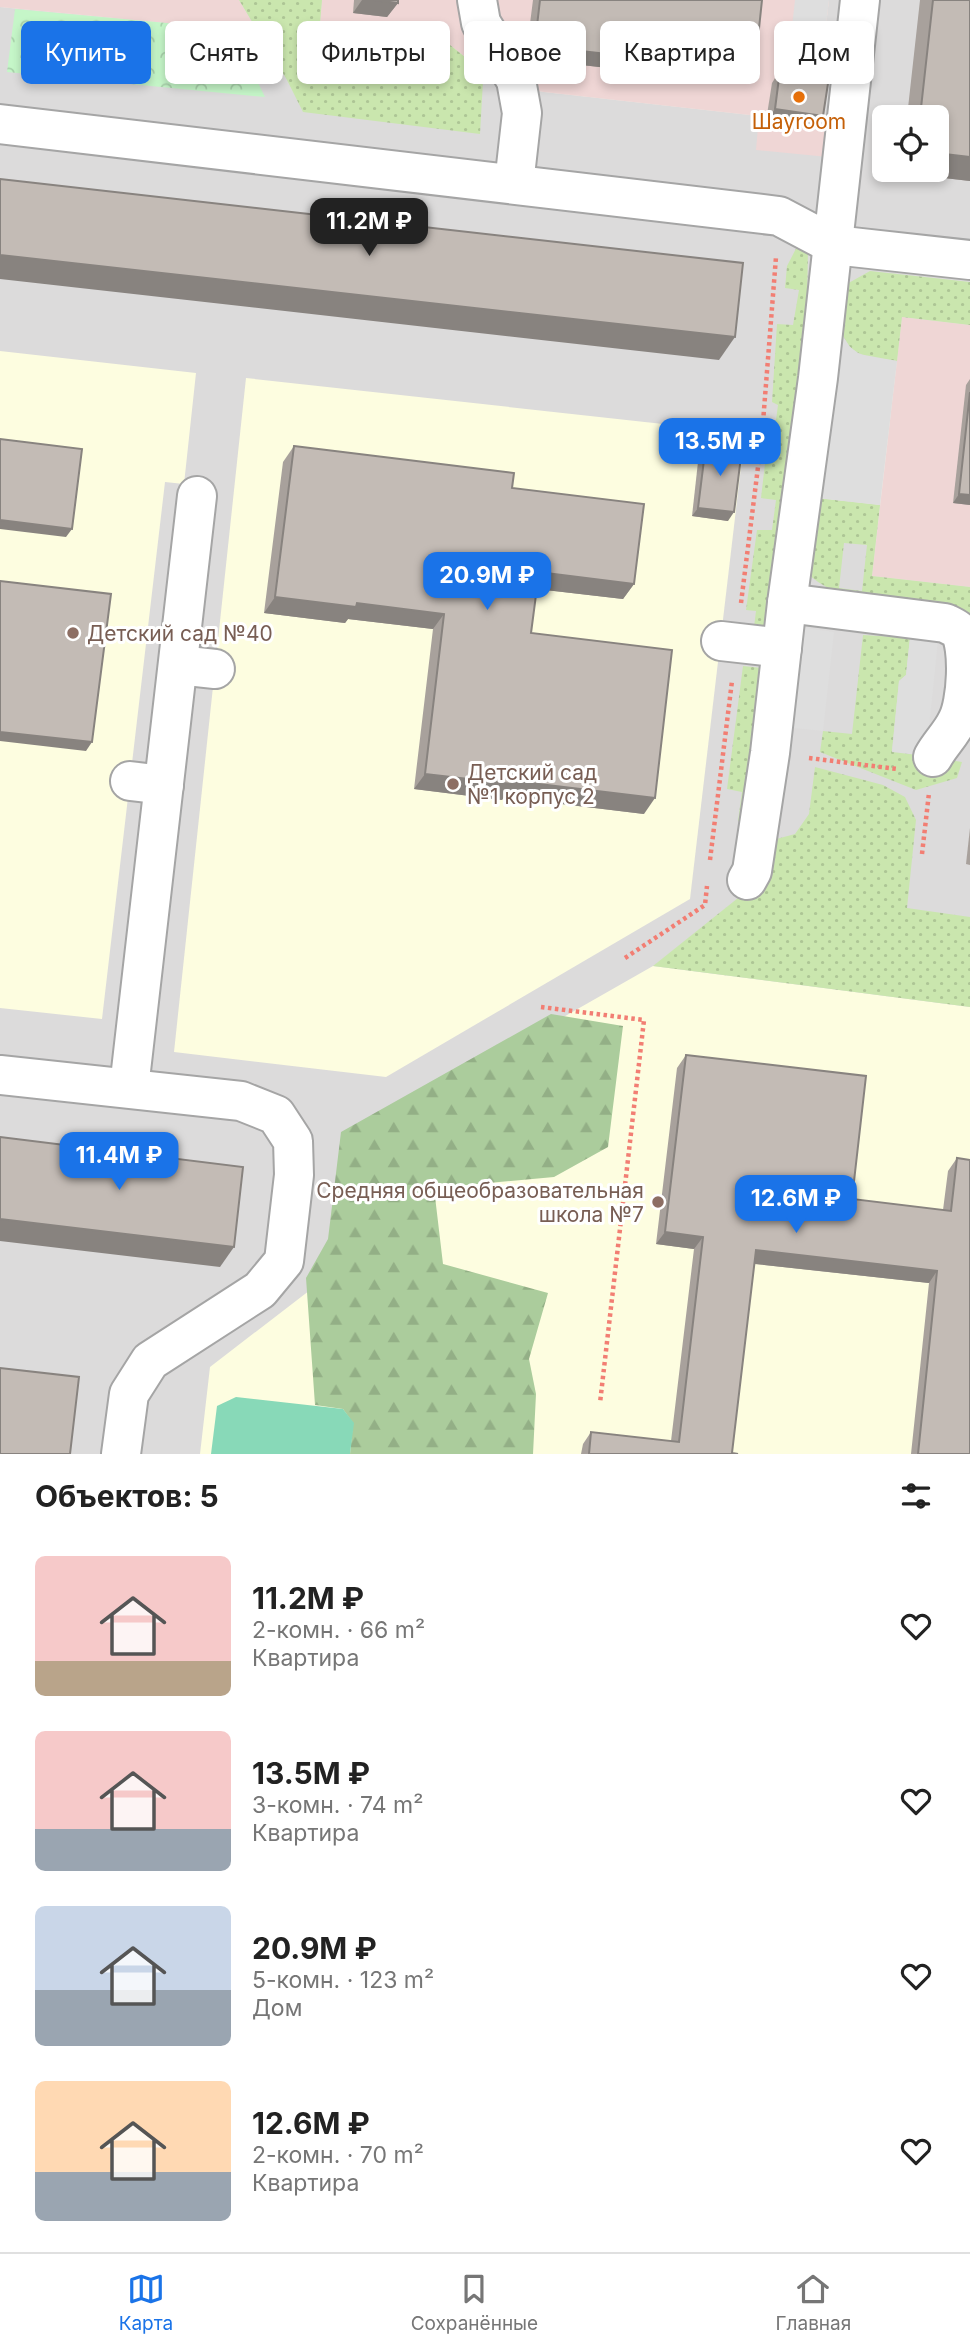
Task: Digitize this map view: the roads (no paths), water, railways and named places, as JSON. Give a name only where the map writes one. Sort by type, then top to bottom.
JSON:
[{"type":"lane","points":[[477,0],[481,23],[516,80],[522,113],[514,184]]},
{"type":"lane","points":[[747,880],[752,871],[769,753],[834,244],[860,0]]},
{"type":"lane","points":[[0,124],[779,216],[834,244],[970,260]]},
{"type":"lane","points":[[129,1088],[147,783],[197,667],[197,496]]},
{"type":"lane","points":[[787,603],[945,623],[961,632],[967,645],[969,663],[964,705],[957,723],[940,743],[932,765]]},
{"type":"lane","points":[[721,641],[782,648]]},
{"type":"lane","points":[[0,1074],[241,1101],[275,1115],[293,1141],[295,1175],[284,1261],[260,1290],[150,1361],[129,1394],[121,1454]]},
{"type":"place","name":"Шауroom","points":[[799,97]]},
{"type":"place","name":"Детский сад №40","points":[[73,633]]},
{"type":"place","name":"Детский сад №1 корпус 2","points":[[453,784]]},
{"type":"place","name":"Средняя общеобразовательная школа №7","points":[[658,1202]]}]
